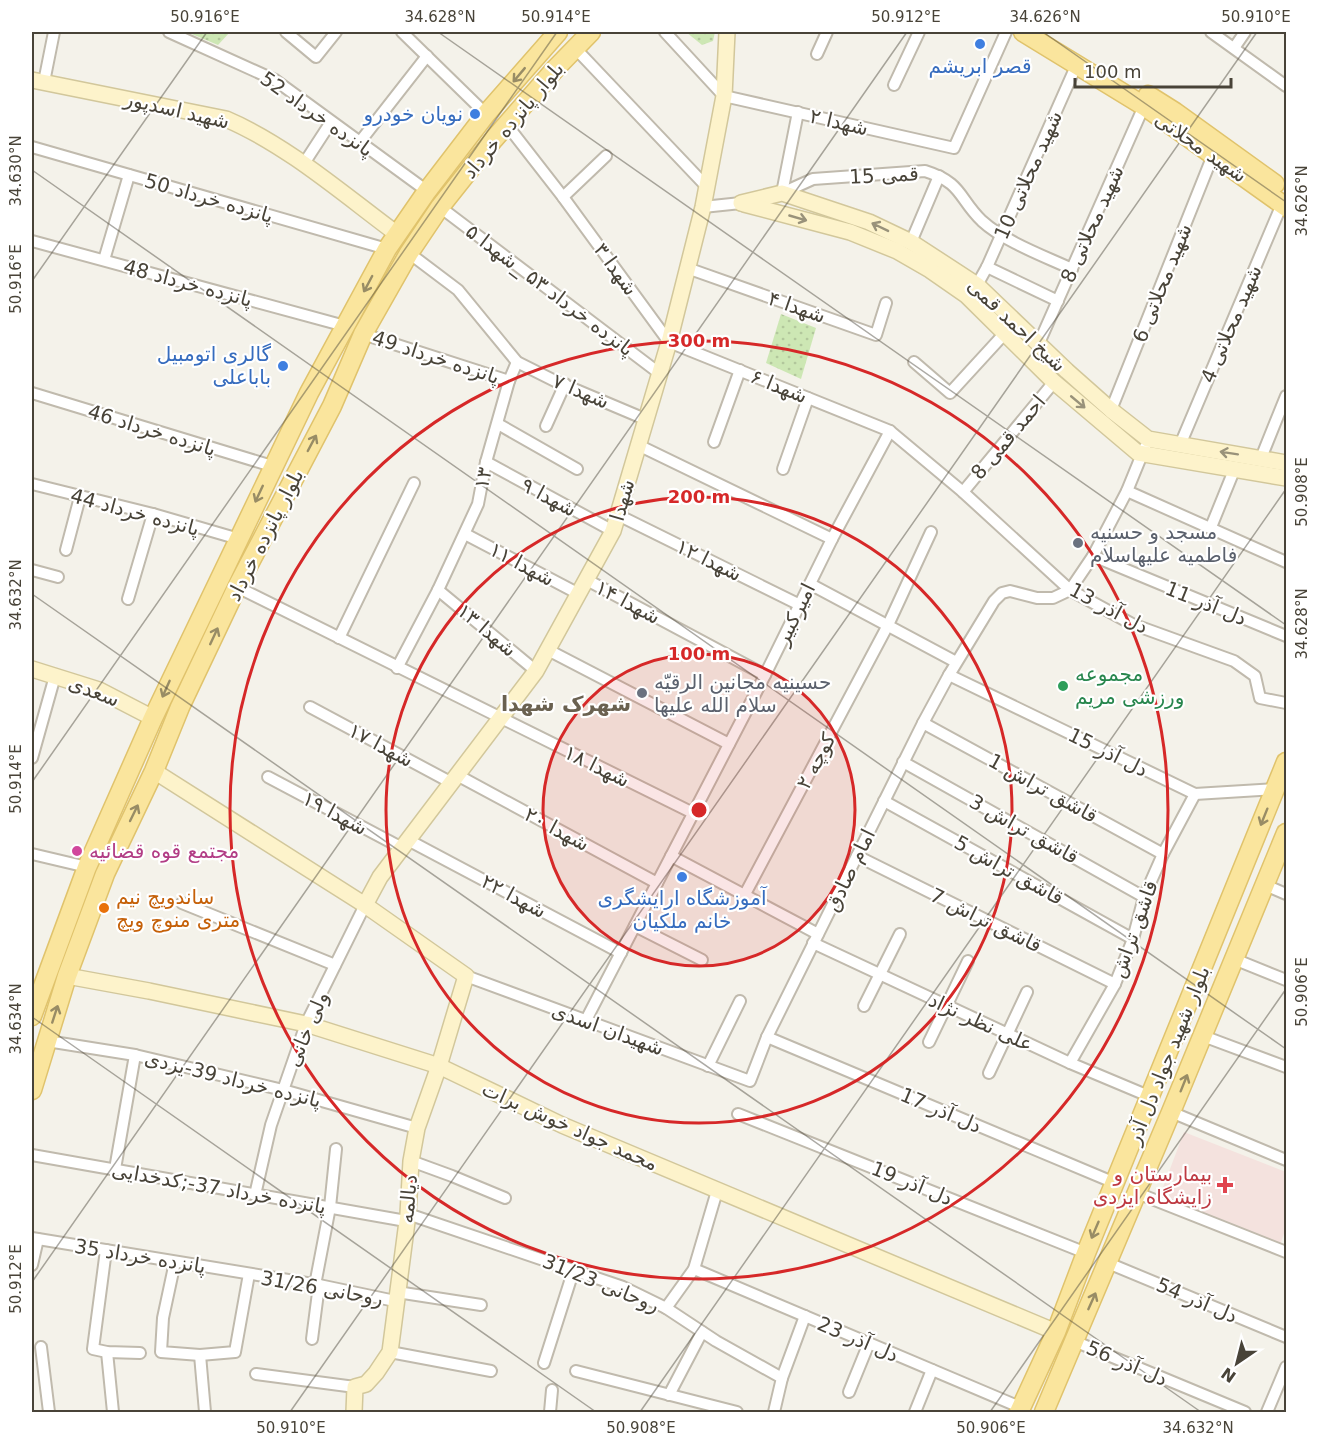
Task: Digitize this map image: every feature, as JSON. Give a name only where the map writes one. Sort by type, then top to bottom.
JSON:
[{"type":"main road","name":"بلوار پانزده خرداد","points":[[32,1016],[87,867],[153,718],[309,393],[387,249],[427,191],[486,114],[558,32]]},
{"type":"main road","name":"بلوار پانزده خرداد","points":[[32,1090],[67,976],[105,874],[237,587],[332,406],[363,334],[410,253],[440,207],[507,124],[591,32]]},
{"type":"main road","name":"شهید محلاتی","points":[[1023,32],[1144,106],[1285,201]]},
{"type":"main road","name":"شهید محلاتی","points":[[1047,32],[1175,112],[1285,201]]},
{"type":"main road","name":"بلوار شهید جواد دل آذر","points":[[1021,1410],[1056,1332],[1086,1253],[1287,762]]},
{"type":"main road","name":"بلوار شهید جواد دل آذر","points":[[1044,1413],[1287,833]]},
{"type":"street","points":[[38,81],[54,32]]},
{"type":"street","name":"پانزده خرداد 52","points":[[169,32],[275,80],[427,191]]},
{"type":"street","points":[[286,32],[316,57],[336,32]]},
{"type":"street","points":[[402,32],[486,114]]},
{"type":"street","points":[[665,32],[724,96]]},
{"type":"street","name":"شهدا","points":[[365,904],[380,877],[536,671],[613,531],[669,342],[703,207],[724,96],[727,32]]},
{"type":"street","points":[[817,54],[827,32]]},
{"type":"street","points":[[894,85],[919,32]]},
{"type":"street","name":"شهدا ۲","points":[[724,96],[954,148],[1006,32]]},
{"type":"street","points":[[1211,32],[1287,86]]},
{"type":"street","points":[[1234,48],[1245,32]]},
{"type":"street","points":[[575,48],[707,187]]},
{"type":"street","points":[[359,143],[427,56]]},
{"type":"street","name":"شهید محلاتی 10","points":[[977,285],[1077,64]]},
{"type":"street","name":"شهید اسدپور","points":[[38,81],[226,119],[246,128],[303,165],[398,234]]},
{"type":"street","name":"شهید محلاتی 8","points":[[1039,343],[1144,106]]},
{"type":"street","points":[[782,194],[798,112]]},
{"type":"street","points":[[303,165],[332,122]]},
{"type":"street","name":"شهدا ۳","points":[[507,124],[669,342]]},
{"type":"street","name":"پانزده خرداد 50","points":[[32,147],[387,249]]},
{"type":"street","name":"شهید محلاتی 6","points":[[1111,410],[1214,155]]},
{"type":"street","points":[[563,197],[606,156]]},
{"type":"street","name":"قمی 15","points":[[782,194],[813,179],[925,171],[950,182],[982,220],[1001,234],[1072,269]]},
{"type":"street","points":[[104,260],[129,175]]},
{"type":"street","points":[[911,242],[939,176]]},
{"type":"street","name":"شیخ احمد قمی","points":[[703,207],[741,203],[782,194],[869,222],[911,242],[1054,382],[1138,453],[1146,447],[1180,445],[1287,462]]},
{"type":"street","name":"شهید محلاتی 4","points":[[1180,445],[1285,201]]},
{"type":"street","name":"شیخ احمد قمی","points":[[741,203],[850,232],[933,264],[977,285],[1111,410],[1146,447],[1287,478]]},
{"type":"street","name":"پانزده خرداد ۵۳ _شهدا ۵","points":[[440,207],[659,372]]},
{"type":"street","name":"پانزده خرداد 48","points":[[32,241],[345,326]]},
{"type":"street","points":[[410,253],[458,290],[517,362]]},
{"type":"street","points":[[987,267],[1058,301]]},
{"type":"street","name":"شهدا ۴","points":[[687,268],[876,335],[886,303]]},
{"type":"street","points":[[914,362],[950,393],[1005,333]]},
{"type":"street","name":"پانزده خرداد 49","points":[[363,334],[509,381]]},
{"type":"street","name":"شهدا ۶","points":[[669,342],[890,431]]},
{"type":"street","name":"۱۳","points":[[397,668],[438,590],[478,504],[486,462],[509,381],[517,362]]},
{"type":"street","name":"شهدا ۷","points":[[517,362],[555,381],[645,419]]},
{"type":"street","points":[[714,442],[740,370]]},
{"type":"street","name":"احمد قمی 8","points":[[963,492],[1054,382]]},
{"type":"street","points":[[546,426],[565,384]]},
{"type":"street","name":"پانزده خرداد 46","points":[[32,393],[273,466]]},
{"type":"street","points":[[1261,458],[1287,396]]},
{"type":"street","points":[[783,469],[808,398]]},
{"type":"street","points":[[498,424],[577,469]]},
{"type":"street","name":"دل آذر 13","points":[[890,431],[963,492],[1070,590],[1132,624],[1234,661],[1255,676],[1260,698],[1287,703]]},
{"type":"street","name":"امیرکبیر","points":[[586,1020],[765,675],[832,539],[890,431]]},
{"type":"street","points":[[638,445],[832,539]]},
{"type":"street","points":[[1070,590],[1093,556],[1127,491],[1146,447]]},
{"type":"street","name":"شهدا ۹","points":[[486,462],[613,531]]},
{"type":"street","points":[[1211,527],[1235,468]]},
{"type":"street","points":[[339,638],[414,483]]},
{"type":"street","name":"پانزده خرداد 44","points":[[32,484],[153,514],[239,539]]},
{"type":"street","points":[[1127,491],[1284,561],[1287,547]]},
{"type":"street","points":[[66,550],[80,497]]},
{"type":"street","points":[[128,599],[153,514]]},
{"type":"street","name":"شهدا ۱۲","points":[[618,515],[800,605]]},
{"type":"street","name":"کوچه ۲","points":[[744,896],[888,625],[931,532]]},
{"type":"street","name":"شهدا ۱۱","points":[[465,534],[579,594]]},
{"type":"street","name":"دل آذر 11","points":[[1093,556],[1287,636]]},
{"type":"street","points":[[32,570],[58,577]]},
{"type":"street","name":"شهدا ۱۴","points":[[587,580],[765,675]]},
{"type":"street","points":[[810,584],[956,662]]},
{"type":"street","name":"شهدا ۱۸","points":[[237,587],[693,813]]},
{"type":"street","name":"شهدا ۱۳","points":[[438,590],[536,671]]},
{"type":"street","name":"امام صادق","points":[[750,1082],[767,1037],[903,762],[956,662],[994,601],[1002,593],[1010,591],[1037,598],[1053,598],[1070,590]]},
{"type":"street","points":[[548,650],[729,744]]},
{"type":"street","name":"سعدی","points":[[32,669],[99,690],[153,718]]},
{"type":"street","name":"دل آذر 15","points":[[949,675],[1195,794],[1276,789]]},
{"type":"street","points":[[32,758],[55,676]]},
{"type":"street","name":"شهدا ۱۷","points":[[310,707],[454,779]]},
{"type":"street","name":"قاشق تراش 1","points":[[923,723],[1163,854]]},
{"type":"street","name":"قاشق تراش 3","points":[[903,762],[1144,897]]},
{"type":"street","points":[[154,771],[365,904],[466,976]]},
{"type":"street","name":"شهدا ۱۹","points":[[268,777],[405,844]]},
{"type":"street","name":"شهدا ۲۰","points":[[454,779],[657,883]]},
{"type":"street","name":"قاشق تراش","points":[[1070,1063],[1115,984],[1133,939],[1144,897],[1163,854],[1195,794]]},
{"type":"street","name":"قاشق تراش 5","points":[[884,801],[1133,939]]},
{"type":"street","name":"شهدا ۲۲","points":[[405,844],[621,953]]},
{"type":"street","points":[[32,854],[87,867]]},
{"type":"street","name":"علی نظر نژاد","points":[[671,856],[879,974],[1070,1063],[1151,1096]]},
{"type":"street","name":"قاشق تراش 7","points":[[856,856],[1115,984]]},
{"type":"street","points":[[1265,885],[1287,894]]},
{"type":"street","points":[[182,903],[335,965]]},
{"type":"street","name":"ولی خانی","points":[[255,1195],[271,1125],[306,1024],[365,904]]},
{"type":"street","points":[[635,926],[702,960]]},
{"type":"street","points":[[864,1006],[900,934]]},
{"type":"street","points":[[1234,959],[1287,980]]},
{"type":"street","points":[[928,1042],[968,961]]},
{"type":"street","name":"محمد جواد خوش برات","points":[[67,976],[306,1024],[439,1066],[562,1125],[1056,1332]]},
{"type":"street","name":"شهیدان اسدی","points":[[466,976],[750,1082]]},
{"type":"street","name":"دیالمه","points":[[356,1387],[366,1384],[390,1352],[407,1218],[411,1161],[417,1128],[439,1066],[466,976]]},
{"type":"street","points":[[989,1073],[1027,992]]},
{"type":"street","points":[[708,1066],[740,1001]]},
{"type":"street","points":[[1203,1036],[1287,1068]]},
{"type":"street","name":"دل آذر 17","points":[[767,1037],[1115,1183]]},
{"type":"street","name":"پانزده خرداد 39-یزدی","points":[[47,1041],[135,1055],[283,1090],[417,1128]]},
{"type":"street","points":[[115,1169],[135,1055]]},
{"type":"street","points":[[1171,1112],[1287,1160]]},
{"type":"street","name":"دل آذر 19","points":[[738,1114],[1086,1253]]},
{"type":"street","points":[[312,1339],[317,1285],[330,1207],[336,1149]]},
{"type":"street","name":"پانزده خرداد 37-;کدخدایی","points":[[32,1155],[255,1195],[407,1218]]},
{"type":"street","points":[[411,1161],[505,1198]]},
{"type":"street","points":[[666,1308],[694,1269],[717,1191]]},
{"type":"street","points":[[1137,1193],[1287,1252]]},
{"type":"street","name":"روحانی 31/23","points":[[407,1218],[574,1269],[623,1287],[666,1308],[702,1332],[782,1378]]},
{"type":"street","points":[[32,1265],[35,1239]]},
{"type":"street","name":"پانزده خرداد 35","points":[[35,1239],[249,1274]]},
{"type":"street","points":[[106,1250],[93,1349],[107,1352],[140,1353]]},
{"type":"street","points":[[175,1262],[163,1318],[161,1352],[200,1355],[235,1352],[249,1274]]},
{"type":"street","name":"دل آذر 54","points":[[1108,1263],[1287,1337]]},
{"type":"street","points":[[544,1363],[574,1269]]},
{"type":"street","name":"دل آذر 23","points":[[694,1269],[933,1370],[1021,1410]]},
{"type":"street","name":"روحانی 31/26","points":[[249,1274],[396,1297],[481,1305]]},
{"type":"street","points":[[774,1413],[782,1378],[805,1316]]},
{"type":"street","points":[[669,1395],[702,1332]]},
{"type":"street","name":"دل آذر 56","points":[[1074,1341],[1245,1413]]},
{"type":"street","points":[[849,1392],[869,1343]]},
{"type":"street","points":[[40,1347],[49,1413]]},
{"type":"street","points":[[107,1352],[113,1413]]},
{"type":"street","points":[[390,1352],[491,1371]]},
{"type":"street","points":[[200,1355],[205,1413]]},
{"type":"street","points":[[1267,1413],[1287,1367]]},
{"type":"street","points":[[915,1413],[933,1370]]},
{"type":"street","points":[[576,1371],[669,1395],[703,1408],[737,1413]]},
{"type":"street","points":[[256,1374],[356,1387],[354,1413]]},
{"type":"street","points":[[550,1413],[552,1390]]},
{"type":"shaded area","name":"بیمارستان و زایشگاه ایزدی","points":[[1184,1132],[1286,1172],[1286,1228],[1280,1245],[1159,1198]]},
{"type":"green space","points":[[187,32],[230,32],[218,45]]},
{"type":"green space","points":[[686,32],[715,32],[713,41],[702,45]]},
{"type":"green space","points":[[781,314],[816,328],[801,379],[766,363]]},
{"type":"place","name":"قصر ابریشم","points":[[980,44]]},
{"type":"place","name":"نویان خودرو","points":[[475,114]]},
{"type":"place","name":"گالری اتومبیل باباعلی","points":[[283,366]]},
{"type":"place","name":"مسجد و حسنیه فاطمیه علیهاسلام","points":[[1078,543]]},
{"type":"place","name":"مجموعه ورزشی مریم","points":[[1063,686]]},
{"type":"place","name":"حسینیه مجانین الرقیّه سلام الله علیها","points":[[642,693]]},
{"type":"place","name":"مجتمع قوه قضائیه","points":[[77,851]]},
{"type":"place","name":"آموزشگاه ارایشگری خانم ملکیان","points":[[682,877]]},
{"type":"place","name":"ساندویچ نیم متری منوچ ویچ","points":[[104,908]]},
{"type":"place","name":"بیمارستان و زایشگاه ایزدی","points":[[1225,1185]]},
{"type":"district","name":"شهرک شهدا","points":[[566,704]]}]
